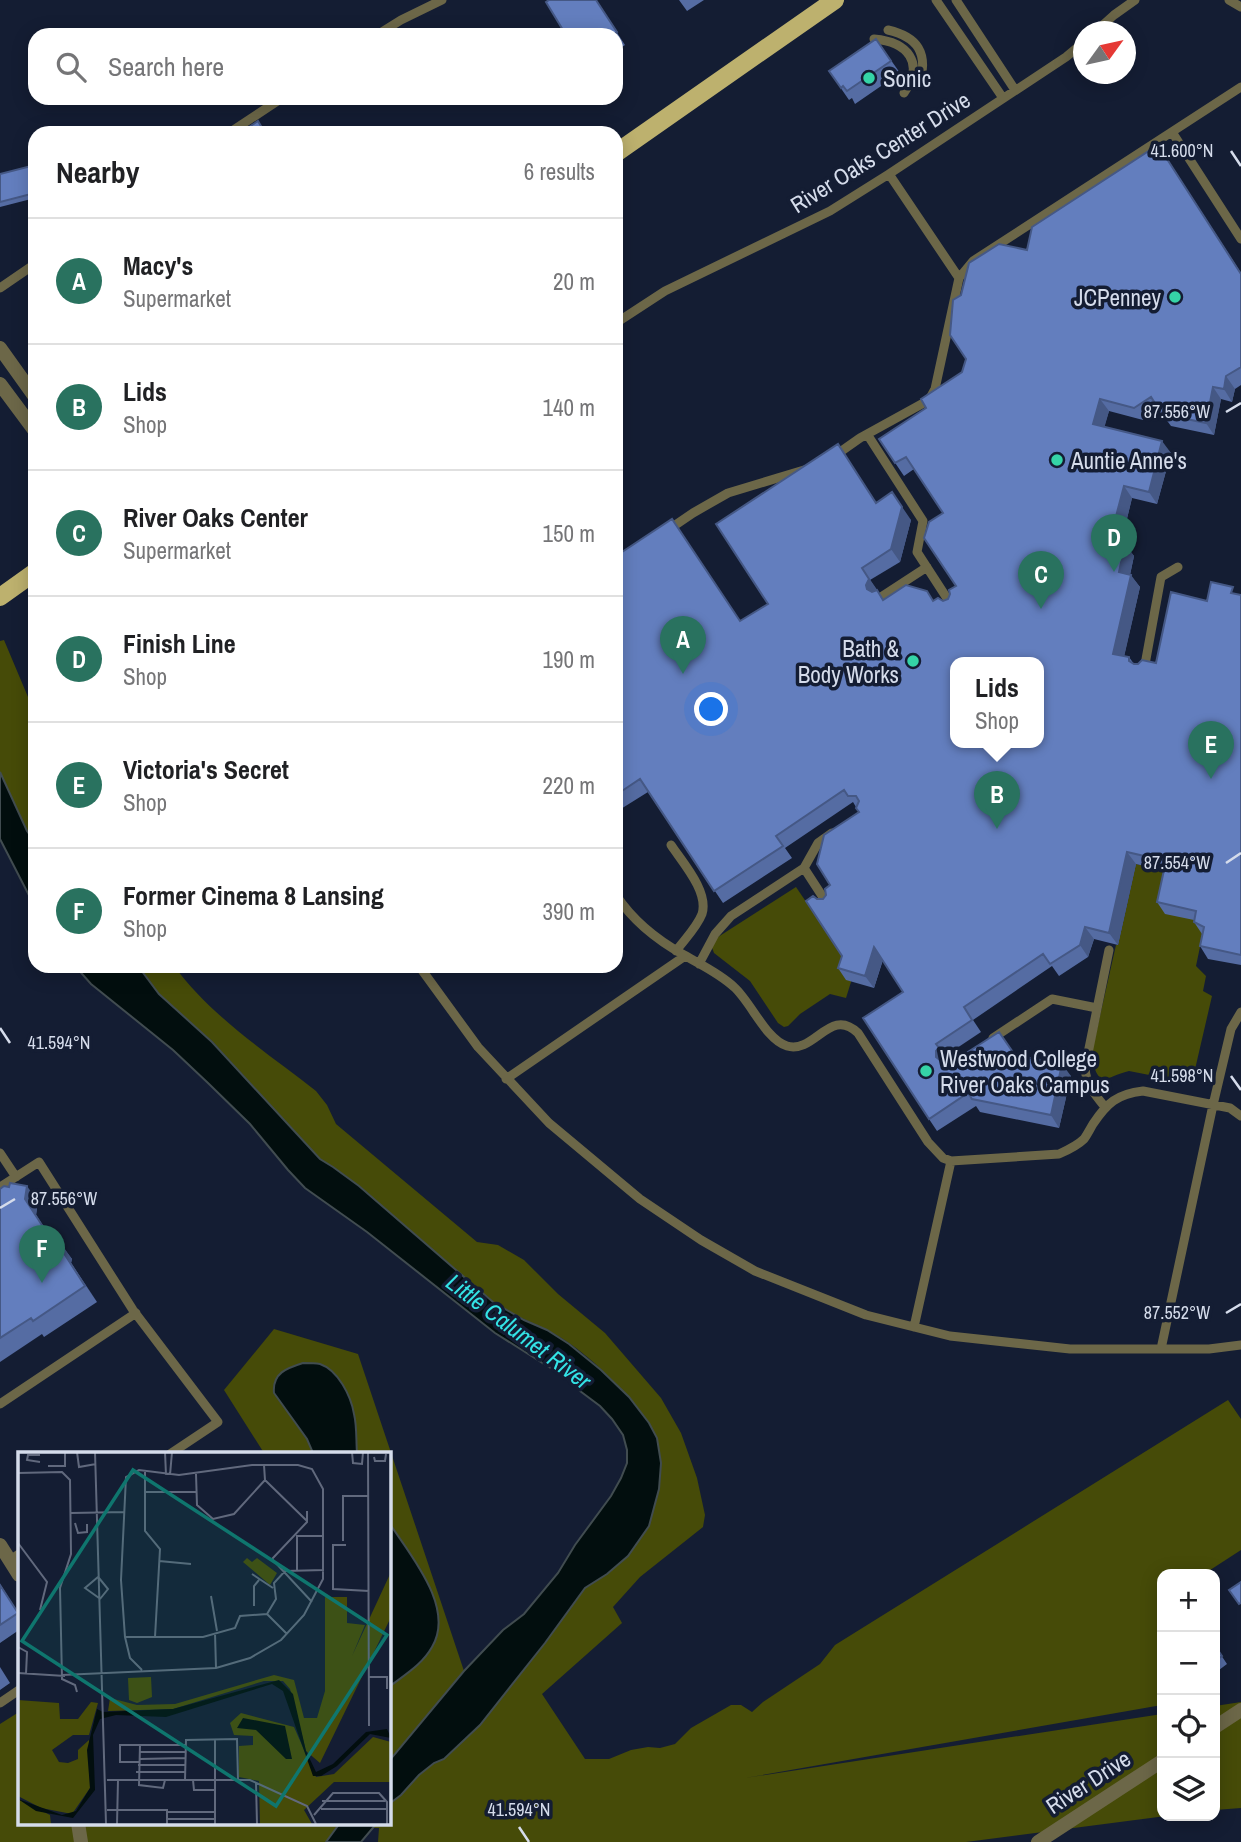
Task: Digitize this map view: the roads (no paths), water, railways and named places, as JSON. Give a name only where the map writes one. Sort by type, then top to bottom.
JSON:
[{"type":"main road","points":[[623,148],[835,0]]},
{"type":"main road","points":[[0,597],[28,577]]},
{"type":"street","points":[[0,348],[28,387]]},
{"type":"street","points":[[0,384],[28,422]]},
{"type":"street","points":[[0,1545],[15,1557]]},
{"type":"street","points":[[1220,1724],[1241,1710]]},
{"type":"street","name":"River Drive","points":[[1038,1842],[1157,1764]]},
{"type":"lane","points":[[388,28],[442,0]]},
{"type":"lane","points":[[936,0],[1003,98]]},
{"type":"lane","points":[[1107,21],[1135,0]]},
{"type":"lane","points":[[1229,0],[1241,7]]},
{"type":"lane","points":[[958,2],[1015,90]]},
{"type":"lane","points":[[888,30],[906,35],[917,45],[923,65],[920,83]]},
{"type":"lane","points":[[874,39],[901,46],[910,57],[912,79],[904,93]]},
{"type":"lane","name":"River Oaks Center Drive","points":[[623,318],[665,291],[825,213],[889,174],[1073,51]]},
{"type":"lane","points":[[661,534],[728,493],[819,464],[929,400],[937,380],[959,278],[973,261],[1241,87]]},
{"type":"lane","points":[[240,126],[271,105]]},
{"type":"lane","points":[[1171,132],[1241,239]]},
{"type":"lane","points":[[889,174],[959,278]]},
{"type":"lane","points":[[0,288],[28,269]]},
{"type":"lane","points":[[867,434],[923,521],[917,552],[952,606]]},
{"type":"lane","points":[[881,597],[927,567]]},
{"type":"lane","points":[[1144,670],[1161,577],[1178,567]]},
{"type":"lane","points":[[699,964],[715,934],[731,916],[804,868],[818,843],[839,828]]},
{"type":"lane","points":[[506,1079],[681,953],[702,913],[704,901],[700,890],[671,845]]},
{"type":"lane","points":[[804,868],[828,905]]},
{"type":"lane","points":[[623,906],[639,923],[734,987],[748,1001],[766,1030],[785,1046],[805,1044],[838,1024],[852,1026],[928,1142],[943,1158],[951,1161],[1059,1154],[1084,1138],[1105,1107],[1124,1094],[1143,1091],[1230,1108],[1241,1116]]},
{"type":"lane","points":[[1105,1107],[1094,1094],[1086,1077],[1087,1058],[1109,950]]},
{"type":"lane","points":[[424,973],[478,1047],[549,1123],[661,1214],[755,1271],[866,1315],[950,1336],[1070,1349],[1209,1349],[1241,1345]]},
{"type":"lane","points":[[985,1043],[1052,999],[1097,1008]]},
{"type":"lane","points":[[1161,1349],[1231,1028],[1241,1012]]},
{"type":"lane","points":[[0,1153],[16,1177]]},
{"type":"lane","points":[[915,1327],[951,1161]]},
{"type":"lane","points":[[0,1187],[40,1162],[136,1313],[218,1422],[173,1452]]},
{"type":"lane","points":[[0,1404],[136,1313]]},
{"type":"lane","points":[[0,1703],[18,1691]]},
{"type":"water","points":[[0,772],[28,832],[28,893],[0,839]]},
{"type":"water","name":"Little Calumet River","points":[[81,973],[143,973],[159,994],[212,1042],[320,1159],[359,1186],[493,1302],[547,1330],[601,1370],[629,1397],[657,1438],[661,1463],[659,1489],[649,1526],[628,1556],[585,1588],[480,1725],[444,1759],[419,1775],[390,1803],[390,1760],[464,1671],[503,1630],[524,1614],[558,1573],[621,1478],[627,1463],[623,1435],[600,1406],[561,1372],[495,1333],[367,1232],[305,1188],[250,1124],[208,1083],[173,1050],[91,984]]},
{"type":"water","points":[[303,1363],[320,1364],[338,1378],[350,1399],[354,1414],[357,1452],[313,1452],[307,1439],[274,1393],[275,1381],[286,1369]]},
{"type":"water","points":[[390,1524],[427,1581],[438,1615],[438,1631],[432,1647],[412,1669],[390,1686]]},
{"type":"water","points":[[339,1825],[375,1825],[361,1842],[326,1842]]},
{"type":"place","name":"Sonic","points":[[869,78]]},
{"type":"place","name":"JCPenney","points":[[1175,297]]},
{"type":"place","name":"Auntie Anne's","points":[[1057,460]]},
{"type":"place","name":"Finish Line","points":[[1114,572]]},
{"type":"place","name":"River Oaks Center","points":[[1041,609]]},
{"type":"place","name":"Bath & Body Works","points":[[913,661]]},
{"type":"place","name":"Macy's","points":[[683,674]]},
{"type":"place","name":"Victoria's Secret","points":[[1211,779]]},
{"type":"place","name":"Lids","points":[[997,829]]},
{"type":"place","name":"Westwood College River Oaks Campus","points":[[926,1071]]},
{"type":"place","name":"Former Cinema 8 Lansing","points":[[42,1283]]}]
